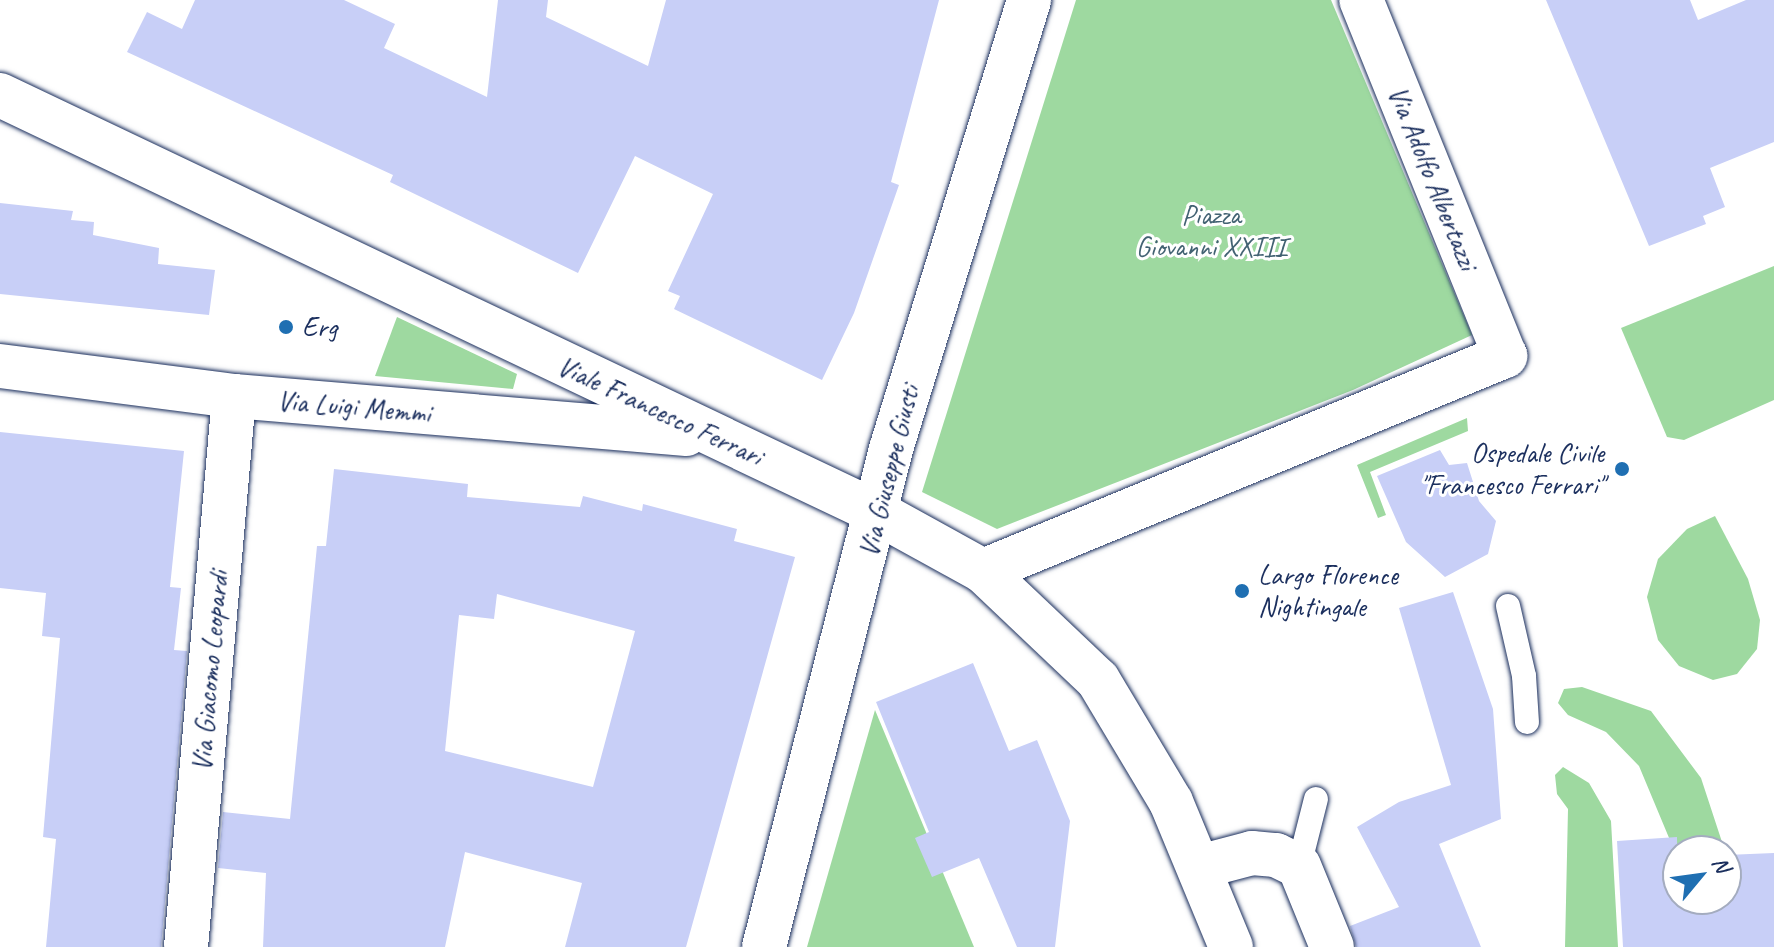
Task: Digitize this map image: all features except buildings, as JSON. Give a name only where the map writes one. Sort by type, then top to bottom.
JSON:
[{"type":"street","name":"Via Giuseppe Giusti","points":[[764,947],[876,512],[1029,0]]},
{"type":"street","name":"Via Adolfo Albertazzi","points":[[983,571],[1505,356],[1361,0]]},
{"type":"street","name":"Viale Francesco Ferrari","points":[[0,95],[876,512],[983,571],[1098,680],[1171,802],[1231,947]]},
{"type":"street","name":"Via Luigi Memmi","points":[[0,366],[234,396],[709,435]]},
{"type":"street","name":"Via Giacomo Leopardi","points":[[186,947],[234,396]]},
{"type":"street","points":[[1199,867],[1252,853],[1276,855],[1299,866],[1332,947]]},
{"type":"lane","points":[[1508,606],[1524,676],[1527,722]]},
{"type":"lane","points":[[1299,866],[1316,799]]},
{"type":"green space","name":"Piazza Giovanni XXIII","points":[[1076,0],[1331,0],[1472,335],[1353,390],[997,529],[922,492]]},
{"type":"green space","points":[[1774,266],[1774,400],[1684,440],[1667,437],[1621,328]]},
{"type":"green space","points":[[397,317],[517,374],[513,389],[375,376]]},
{"type":"green space","points":[[1467,418],[1468,431],[1370,472],[1386,515],[1378,518],[1357,465]]},
{"type":"green space","points":[[1715,516],[1748,579],[1760,620],[1757,649],[1737,674],[1713,680],[1679,666],[1658,640],[1647,597],[1658,559],[1687,529]]},
{"type":"green space","points":[[1582,687],[1651,711],[1701,778],[1720,835],[1668,835],[1639,766],[1606,732],[1568,715],[1558,703],[1564,689]]},
{"type":"green space","points":[[875,710],[974,947],[807,947]]},
{"type":"green space","points":[[1563,767],[1589,783],[1611,821],[1618,947],[1565,947],[1568,809],[1557,794],[1555,775]]},
{"type":"place","name":"Erg","points":[[286,327]]},
{"type":"place","name":"Ospedale Civile \"Francesco Ferrari\"","points":[[1622,469]]},
{"type":"place","name":"Largo Florence Nightingale","points":[[1242,591]]}]
